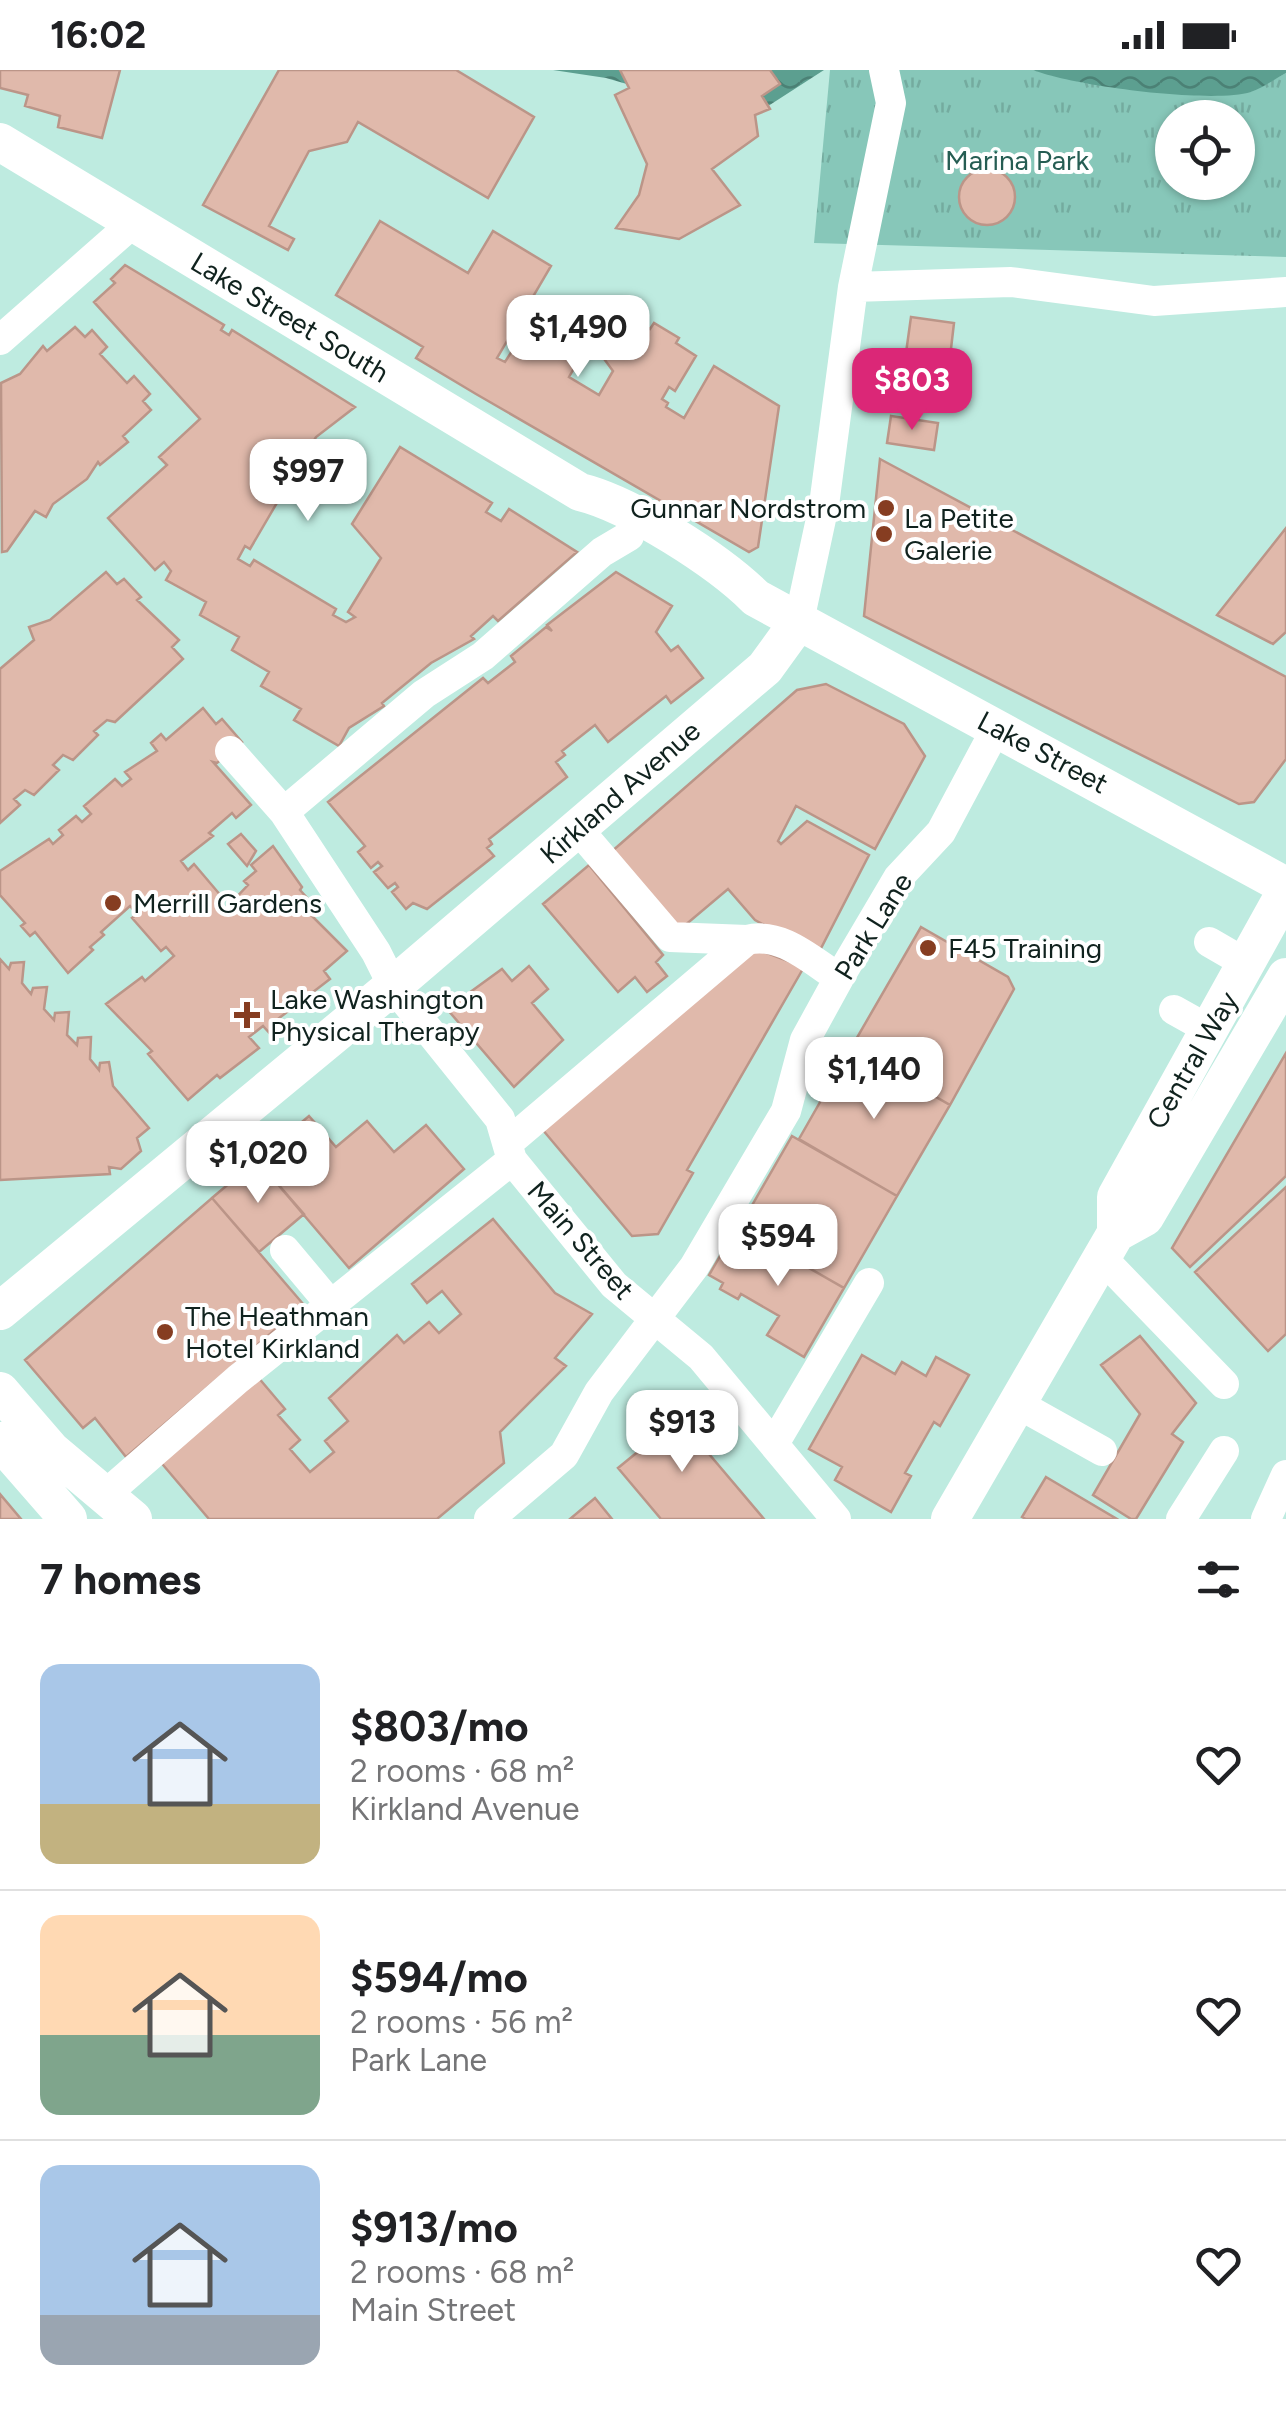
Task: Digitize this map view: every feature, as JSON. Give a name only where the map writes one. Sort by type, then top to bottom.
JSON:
[{"type":"main road","name":"Lake Street South","points":[[0,142],[580,492],[605,498],[734,575],[756,598]]},
{"type":"main road","name":"Lake Street South","points":[[580,492],[595,514],[628,536],[724,591],[756,598],[799,621]]},
{"type":"main road","name":"Lake Street","points":[[799,621],[1286,888]]},
{"type":"main road","name":"Kirkland Avenue","points":[[0,1311],[393,986],[765,668],[799,621]]},
{"type":"main road","name":"Central Way","points":[[1109,1246],[1116,1198],[1286,888]]},
{"type":"main road","name":"Central Way","points":[[950,1519],[1109,1246],[1145,1217],[1286,977]]},
{"type":"main road","points":[[1161,1112],[1178,1133],[1180,1154]]},
{"type":"main road","points":[[0,1391],[50,1450],[120,1507]]},
{"type":"main road","points":[[0,1441],[68,1519]]},
{"type":"street","name":"Kirkland Avenue","points":[[799,621],[824,505],[854,287],[891,103],[884,70]]},
{"type":"street","points":[[0,340],[133,223]]},
{"type":"street","points":[[854,287],[1011,282],[1154,301],[1286,292]]},
{"type":"street","points":[[284,812],[424,694],[483,656],[602,552],[628,536]]},
{"type":"street","name":"Park Lane","points":[[489,1519],[564,1455],[599,1392],[694,1266],[786,1111],[805,1040],[839,978],[898,878],[941,832],[997,727]]},
{"type":"street","name":"Main Street","points":[[230,752],[284,812],[376,952],[393,986],[500,1119],[511,1151],[614,1286],[701,1357],[836,1519]]},
{"type":"street","points":[[577,828],[670,938],[747,940],[763,936],[782,942],[839,978]]},
{"type":"street","points":[[120,1507],[331,1305],[511,1151],[619,1046],[747,940]]},
{"type":"street","points":[[1209,942],[1247,964]]},
{"type":"street","points":[[1174,1010],[1208,1029]]},
{"type":"street","points":[[1109,1246],[1224,1384]]},
{"type":"street","points":[[285,1250],[331,1305]]},
{"type":"street","points":[[774,1444],[869,1283]]},
{"type":"street","points":[[1018,1404],[1102,1451]]},
{"type":"street","points":[[1181,1519],[1224,1450]]},
{"type":"street","points":[[1266,1519],[1286,1475]]},
{"type":"green space","name":"Marina Park","points":[[830,70],[1033,70],[1085,83],[1199,94],[1251,92],[1286,73],[1286,257],[814,243]]},
{"type":"water","points":[[553,70],[824,70],[748,119],[606,78]]},
{"type":"water","points":[[1033,70],[1286,73],[1251,92],[1206,96],[1109,87]]},
{"type":"building","points":[[0,70],[120,70],[102,138],[58,127],[60,116],[25,106],[28,95],[0,88]]},
{"type":"building","points":[[279,70],[456,70],[534,117],[488,198],[358,122],[347,142],[309,151],[269,226],[294,239],[288,250],[203,205]]},
{"type":"building","points":[[620,70],[770,70],[780,84],[762,96],[770,109],[755,115],[758,136],[712,169],[740,205],[679,239],[616,228],[639,195],[647,164],[615,95],[629,88]]},
{"type":"building","points":[[987,169],[1007,177],[1015,197],[1007,217],[987,225],[967,217],[959,197],[967,177]]},
{"type":"building","points":[[380,221],[468,273],[493,231],[551,266],[497,358],[505,362],[524,332],[577,363],[569,377],[599,395],[613,371],[596,348],[607,329],[623,339],[635,319],[650,329],[654,323],[679,338],[676,343],[696,356],[675,391],[669,387],[662,399],[668,403],[666,407],[684,418],[714,366],[779,406],[758,547],[749,552],[476,394],[416,358],[423,347],[336,295]]},
{"type":"building","points":[[125,265],[224,325],[221,330],[229,335],[232,330],[355,407],[316,437],[305,455],[316,468],[278,501],[250,549],[245,546],[238,559],[250,566],[254,560],[336,609],[333,615],[346,622],[355,617],[348,612],[381,558],[352,524],[400,447],[492,503],[486,512],[501,521],[509,509],[577,552],[498,621],[493,616],[471,636],[474,639],[431,663],[382,703],[384,706],[349,728],[339,746],[294,720],[301,709],[261,686],[269,672],[232,650],[239,637],[200,615],[206,602],[166,580],[171,571],[164,562],[155,570],[108,518],[167,465],[159,457],[200,419],[94,302],[115,283],[111,279]]},
{"type":"building","points":[[911,317],[954,323],[949,366],[905,360]]},
{"type":"building","points":[[75,327],[85,337],[92,330],[107,347],[100,354],[127,383],[134,376],[150,394],[143,401],[151,410],[123,436],[128,442],[100,465],[98,462],[87,479],[53,504],[46,517],[35,511],[7,551],[2,552],[1,383],[20,374],[43,346],[47,351]]},
{"type":"building","points":[[891,416],[938,423],[934,450],[887,443]]},
{"type":"building","points":[[880,459],[1286,677],[1286,759],[1254,802],[1239,804],[864,616]]},
{"type":"building","points":[[1286,528],[1286,632],[1273,644],[1217,615]]},
{"type":"building","points":[[106,572],[117,584],[124,579],[141,597],[137,600],[179,640],[172,647],[183,659],[115,722],[107,720],[94,731],[98,735],[73,760],[63,755],[53,765],[59,770],[34,795],[25,790],[14,799],[20,805],[0,823],[0,669],[34,640],[29,627],[50,620]]},
{"type":"building","points":[[616,572],[672,606],[656,632],[671,651],[678,646],[703,678],[671,703],[666,696],[608,742],[595,725],[562,751],[565,755],[556,762],[567,777],[489,839],[492,844],[487,848],[494,856],[427,909],[413,903],[406,909],[392,892],[398,887],[395,883],[388,888],[374,872],[382,866],[378,862],[371,868],[358,852],[365,846],[328,802],[483,678],[488,683],[515,662],[511,656],[546,627],[552,631],[547,625]]},
{"type":"building","points":[[826,684],[904,724],[925,756],[875,849],[796,806],[778,841],[781,844],[807,821],[869,855],[818,954],[755,920],[728,889],[677,932],[610,853],[797,690]]},
{"type":"building","name":"Merrill Gardens","points":[[203,708],[216,724],[222,719],[242,742],[217,763],[213,762],[251,805],[236,818],[232,813],[209,833],[213,836],[181,861],[188,870],[194,864],[222,897],[217,901],[224,910],[248,885],[244,881],[256,871],[251,865],[273,846],[308,899],[301,905],[347,951],[324,971],[330,979],[274,1022],[281,1029],[273,1037],[263,1026],[249,1037],[259,1048],[220,1078],[217,1075],[188,1100],[148,1054],[152,1051],[106,1004],[142,977],[145,981],[174,956],[166,947],[161,951],[132,918],[137,914],[130,906],[101,932],[104,935],[90,947],[93,950],[68,973],[35,932],[30,936],[21,926],[25,923],[0,895],[0,871],[49,839],[53,844],[63,835],[59,830],[76,816],[82,822],[91,814],[84,806],[115,779],[122,786],[131,779],[125,772],[157,751],[151,743],[161,734],[166,740]]},
{"type":"building","points":[[241,834],[256,851],[247,866],[228,844]]},
{"type":"building","points":[[589,865],[663,955],[656,962],[667,976],[647,992],[635,977],[618,992],[543,904]]},
{"type":"building","points":[[921,927],[1008,977],[1014,989],[950,1105],[851,1048]]},
{"type":"building","points":[[756,949],[804,967],[687,1170],[693,1173],[658,1234],[632,1236],[542,1129]]},
{"type":"building","points":[[0,959],[9,969],[11,963],[24,962],[22,983],[31,994],[33,988],[47,987],[44,1009],[54,1020],[55,1013],[69,1012],[67,1035],[77,1045],[78,1038],[91,1037],[90,1059],[99,1070],[100,1063],[109,1062],[113,1086],[149,1128],[137,1138],[141,1151],[121,1169],[109,1167],[110,1174],[0,1180]]},
{"type":"building","points":[[529,966],[548,989],[532,1003],[563,1040],[514,1087],[447,1009],[502,969],[512,981]]},
{"type":"building","points":[[851,1048],[950,1105],[897,1196],[799,1139]]},
{"type":"building","points":[[1286,1053],[1286,1176],[1190,1267],[1172,1248]]},
{"type":"building","points":[[309,1116],[336,1147],[367,1121],[394,1152],[426,1125],[464,1169],[349,1268],[257,1160]]},
{"type":"building","points":[[792,1136],[897,1196],[844,1288],[739,1228]]},
{"type":"building","points":[[257,1160],[304,1214],[259,1252],[212,1198]]},
{"type":"building","points":[[1286,1187],[1286,1334],[1268,1351],[1195,1272]]},
{"type":"building","name":"The Heathman Hotel Kirkland","points":[[212,1198],[304,1305],[126,1457],[95,1418],[83,1428],[25,1360]]},
{"type":"building","points":[[493,1219],[555,1293],[592,1314],[555,1358],[566,1366],[500,1432],[504,1463],[437,1519],[209,1519],[158,1459],[257,1376],[285,1409],[278,1415],[300,1440],[290,1449],[310,1472],[334,1452],[325,1441],[348,1421],[329,1398],[397,1335],[404,1343],[429,1322],[439,1333],[461,1314],[442,1291],[427,1303],[412,1284]]},
{"type":"building","points":[[737,1227],[844,1288],[804,1357],[767,1335],[779,1316],[741,1294],[738,1299],[720,1289],[723,1283],[709,1275]]},
{"type":"building","points":[[1140,1336],[1196,1403],[1172,1434],[1183,1442],[1136,1519],[1131,1519],[1093,1495],[1140,1414],[1101,1365]]},
{"type":"building","points":[[862,1355],[895,1374],[902,1362],[926,1376],[936,1357],[969,1375],[940,1426],[934,1422],[905,1473],[911,1476],[891,1512],[835,1480],[842,1467],[809,1449]]},
{"type":"building","points":[[665,1402],[764,1519],[661,1519],[618,1468],[640,1450],[632,1441],[653,1424],[647,1417]]},
{"type":"building","points":[[1046,1477],[1117,1519],[1022,1517]]},
{"type":"building","points":[[0,1494],[21,1519],[0,1519]]},
{"type":"building","points":[[595,1498],[612,1519],[570,1519]]},
{"type":"place","name":"Gunnar Nordstrom","points":[[886,508]]},
{"type":"place","name":"La Petite Galerie","points":[[884,534]]},
{"type":"place","name":"Merrill Gardens","points":[[113,903]]},
{"type":"place","name":"F45 Training","points":[[928,948]]},
{"type":"place","name":"Lake Washington Physical Therapy","points":[[247,1015]]},
{"type":"place","name":"The Heathman Hotel Kirkland","points":[[165,1332]]}]
